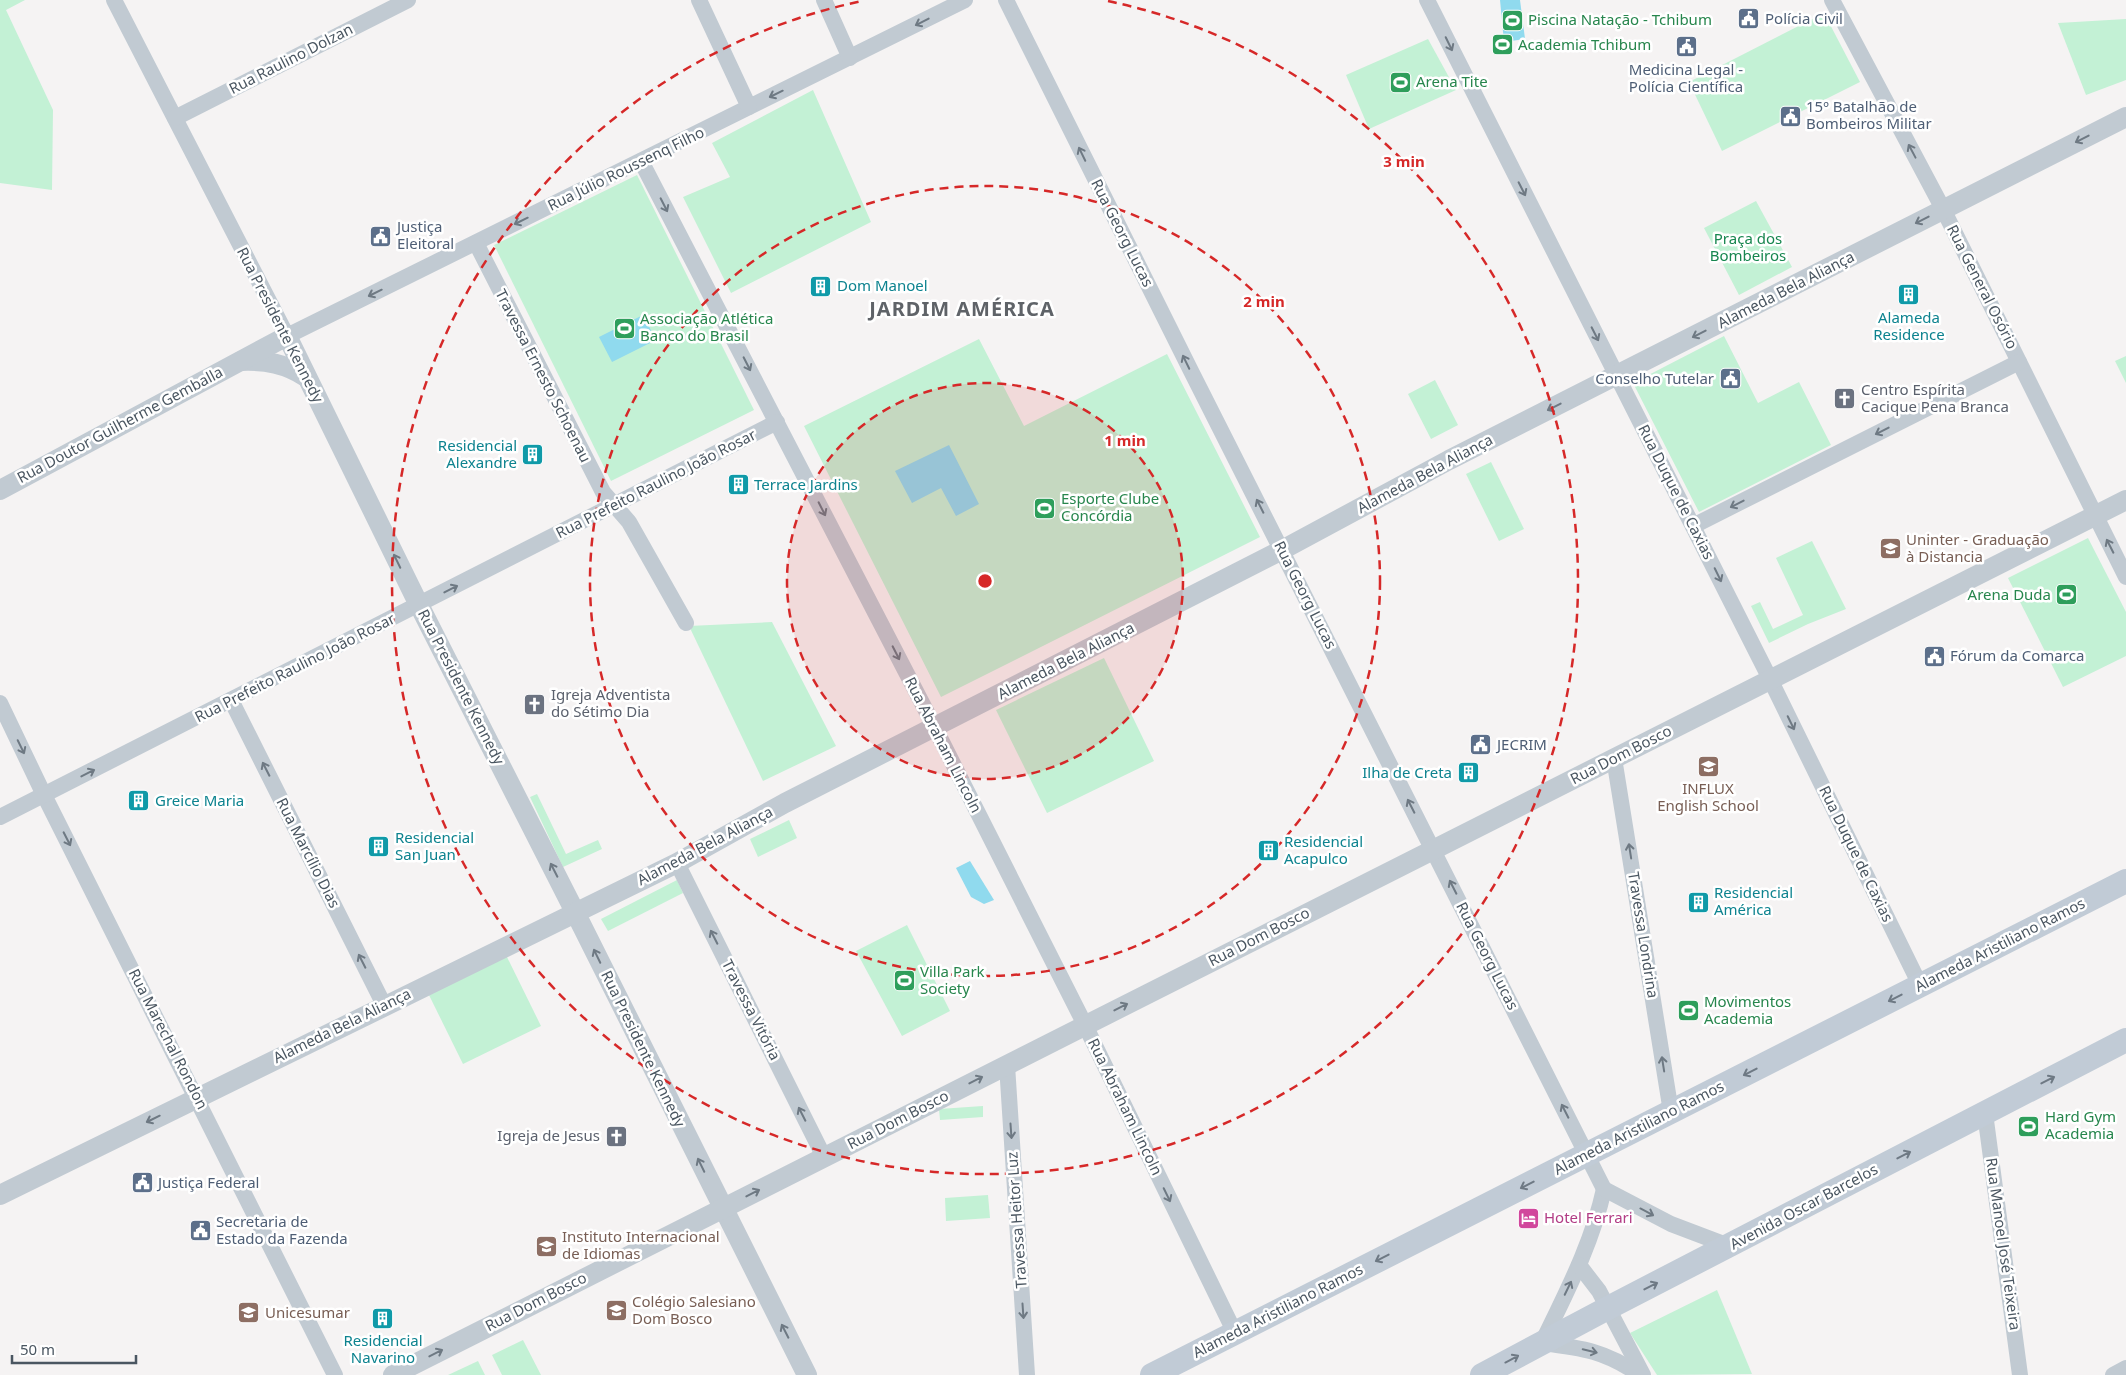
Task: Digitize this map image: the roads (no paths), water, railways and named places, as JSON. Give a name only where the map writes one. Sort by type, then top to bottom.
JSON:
[{"type":"main road","name":"Alameda Aristiliano Ramos","points":[[1152,1375],[2126,881]]},
{"type":"main road","name":"Avenida Oscar Barcelos","points":[[1482,1375],[2126,1040]]},
{"type":"street","name":"Rua Presidente Kennedy","points":[[114,0],[287,336],[419,605],[807,1375]]},
{"type":"street","name":"Rua Raulino Dolzan","points":[[175,118],[408,0]]},
{"type":"street","points":[[699,0],[749,107]]},
{"type":"street","points":[[824,0],[850,58]]},
{"type":"street","name":"Rua Júlio Roussenq Filho","points":[[287,336],[642,162],[965,0]]},
{"type":"street","name":"Rua Georg Lucas","points":[[1006,0],[1129,249],[1604,1189]]},
{"type":"street","name":"Rua Duque de Caxias","points":[[1427,0],[1770,679],[1920,985]]},
{"type":"street","name":"Rua General Osório","points":[[1832,0],[1943,209],[2126,577]]},
{"type":"street","name":"Alameda Bela Aliança","points":[[0,1194],[677,863],[785,803],[1282,550],[1449,460],[2126,117]]},
{"type":"street","name":"Rua Abraham Lincoln","points":[[642,162],[935,728],[1085,1026],[1234,1333]]},
{"type":"street","name":"Travessa Ernesto Schoenau","points":[[476,243],[603,492],[629,522],[686,623]]},
{"type":"street","name":"Rua Doutor Guilherme Gemballa","points":[[0,490],[287,336]]},
{"type":"street","name":"Rua Doutor Guilherme Gemballa","points":[[239,361],[255,360],[281,364],[295,370],[306,378]]},
{"type":"street","points":[[1693,526],[2020,362]]},
{"type":"street","name":"Rua Prefeito Raulino João Rosar","points":[[0,818],[777,422]]},
{"type":"street","name":"Rua Dom Bosco","points":[[393,1375],[2126,500]]},
{"type":"street","name":"Rua Marcílio Dias","points":[[231,700],[384,1005]]},
{"type":"street","name":"Rua Marechal Rondon","points":[[0,703],[44,796],[335,1375]]},
{"type":"street","name":"Travessa Londrina","points":[[1614,758],[1671,1112]]},
{"type":"street","name":"Travessa Vitória","points":[[677,863],[824,1157]]},
{"type":"street","name":"Travessa Heitor Luz","points":[[1007,1065],[1027,1375]]},
{"type":"street","name":"Rua Manoel José Teixeira","points":[[1985,1113],[2020,1375]]},
{"type":"street","points":[[1640,1375],[1620,1361],[1601,1353],[1542,1343],[1579,1265],[1597,1218],[1604,1189],[1671,1224],[1729,1246]]},
{"type":"street","points":[[1579,1265],[1599,1291],[1644,1375]]},
{"type":"street","points":[[2113,1375],[2126,1368]]},
{"type":"water","name":"Piscina Natação - Tchibum","points":[[1500,0],[1520,0],[1525,39],[1504,42]]},
{"type":"water","points":[[643,315],[656,340],[612,362],[599,337]]},
{"type":"water","points":[[949,445],[979,504],[956,516],[941,488],[912,503],[895,471]]},
{"type":"water","points":[[970,861],[994,900],[984,904],[971,897],[956,868]]},
{"type":"place","name":"Polícia Civil","points":[[1749,19]]},
{"type":"place","name":"Piscina Natação - Tchibum","points":[[1512,20]]},
{"type":"place","name":"Academia Tchibum","points":[[1502,45]]},
{"type":"place","name":"Medicina Legal - Polícia Científica","points":[[1686,47]]},
{"type":"place","name":"Arena Tite","points":[[1400,82]]},
{"type":"place","name":"15º Batalhão de Bombeiros Militar","points":[[1790,116]]},
{"type":"place","name":"Justiça Eleitoral","points":[[381,236]]},
{"type":"place","name":"Dom Manoel","points":[[821,286]]},
{"type":"place","name":"Alameda Residence","points":[[1909,295]]},
{"type":"place","name":"Associação Atlética Banco do Brasil","points":[[624,328]]},
{"type":"place","name":"Conselho Tutelar","points":[[1730,379]]},
{"type":"place","name":"Centro Espírita Cacique Pena Branca","points":[[1845,399]]},
{"type":"place","name":"Residencial Alexandre","points":[[533,455]]},
{"type":"place","name":"Terrace Jardins","points":[[738,485]]},
{"type":"place","name":"Esporte Clube Concórdia","points":[[1045,508]]},
{"type":"place","name":"Uninter - Graduação à Distancia","points":[[1890,549]]},
{"type":"place","name":"Arena Duda","points":[[2067,595]]},
{"type":"place","name":"Fórum da Comarca","points":[[1934,656]]},
{"type":"place","name":"Igreja Adventista do Sétimo Dia","points":[[535,704]]},
{"type":"place","name":"JECRIM","points":[[1481,745]]},
{"type":"place","name":"INFLUX English School","points":[[1708,766]]},
{"type":"place","name":"Ilha de Creta","points":[[1468,773]]},
{"type":"place","name":"Greice Maria","points":[[139,801]]},
{"type":"place","name":"Residencial San Juan","points":[[379,847]]},
{"type":"place","name":"Residencial Acapulco","points":[[1268,851]]},
{"type":"place","name":"Residencial América","points":[[1698,902]]},
{"type":"place","name":"Villa Park Society","points":[[904,981]]},
{"type":"place","name":"Movimentos Academia","points":[[1688,1011]]},
{"type":"place","name":"Hard Gym Academia","points":[[2029,1126]]},
{"type":"place","name":"Igreja de Jesus","points":[[616,1136]]},
{"type":"place","name":"Justiça Federal","points":[[142,1183]]},
{"type":"place","name":"Hotel Ferrari","points":[[1528,1218]]},
{"type":"place","name":"Secretaria de Estado da Fazenda","points":[[200,1231]]},
{"type":"place","name":"Instituto Internacional de Idiomas","points":[[546,1246]]},
{"type":"place","name":"Colégio Salesiano Dom Bosco","points":[[616,1311]]},
{"type":"place","name":"Unicesumar","points":[[249,1313]]},
{"type":"place","name":"Residencial Navarino","points":[[383,1318]]},
{"type":"district","name":"JARDIM AMÉRICA","points":[[962,309]]},
{"type":"park label","name":"Praça dos Bombeiros","points":[[1748,248]]}]
